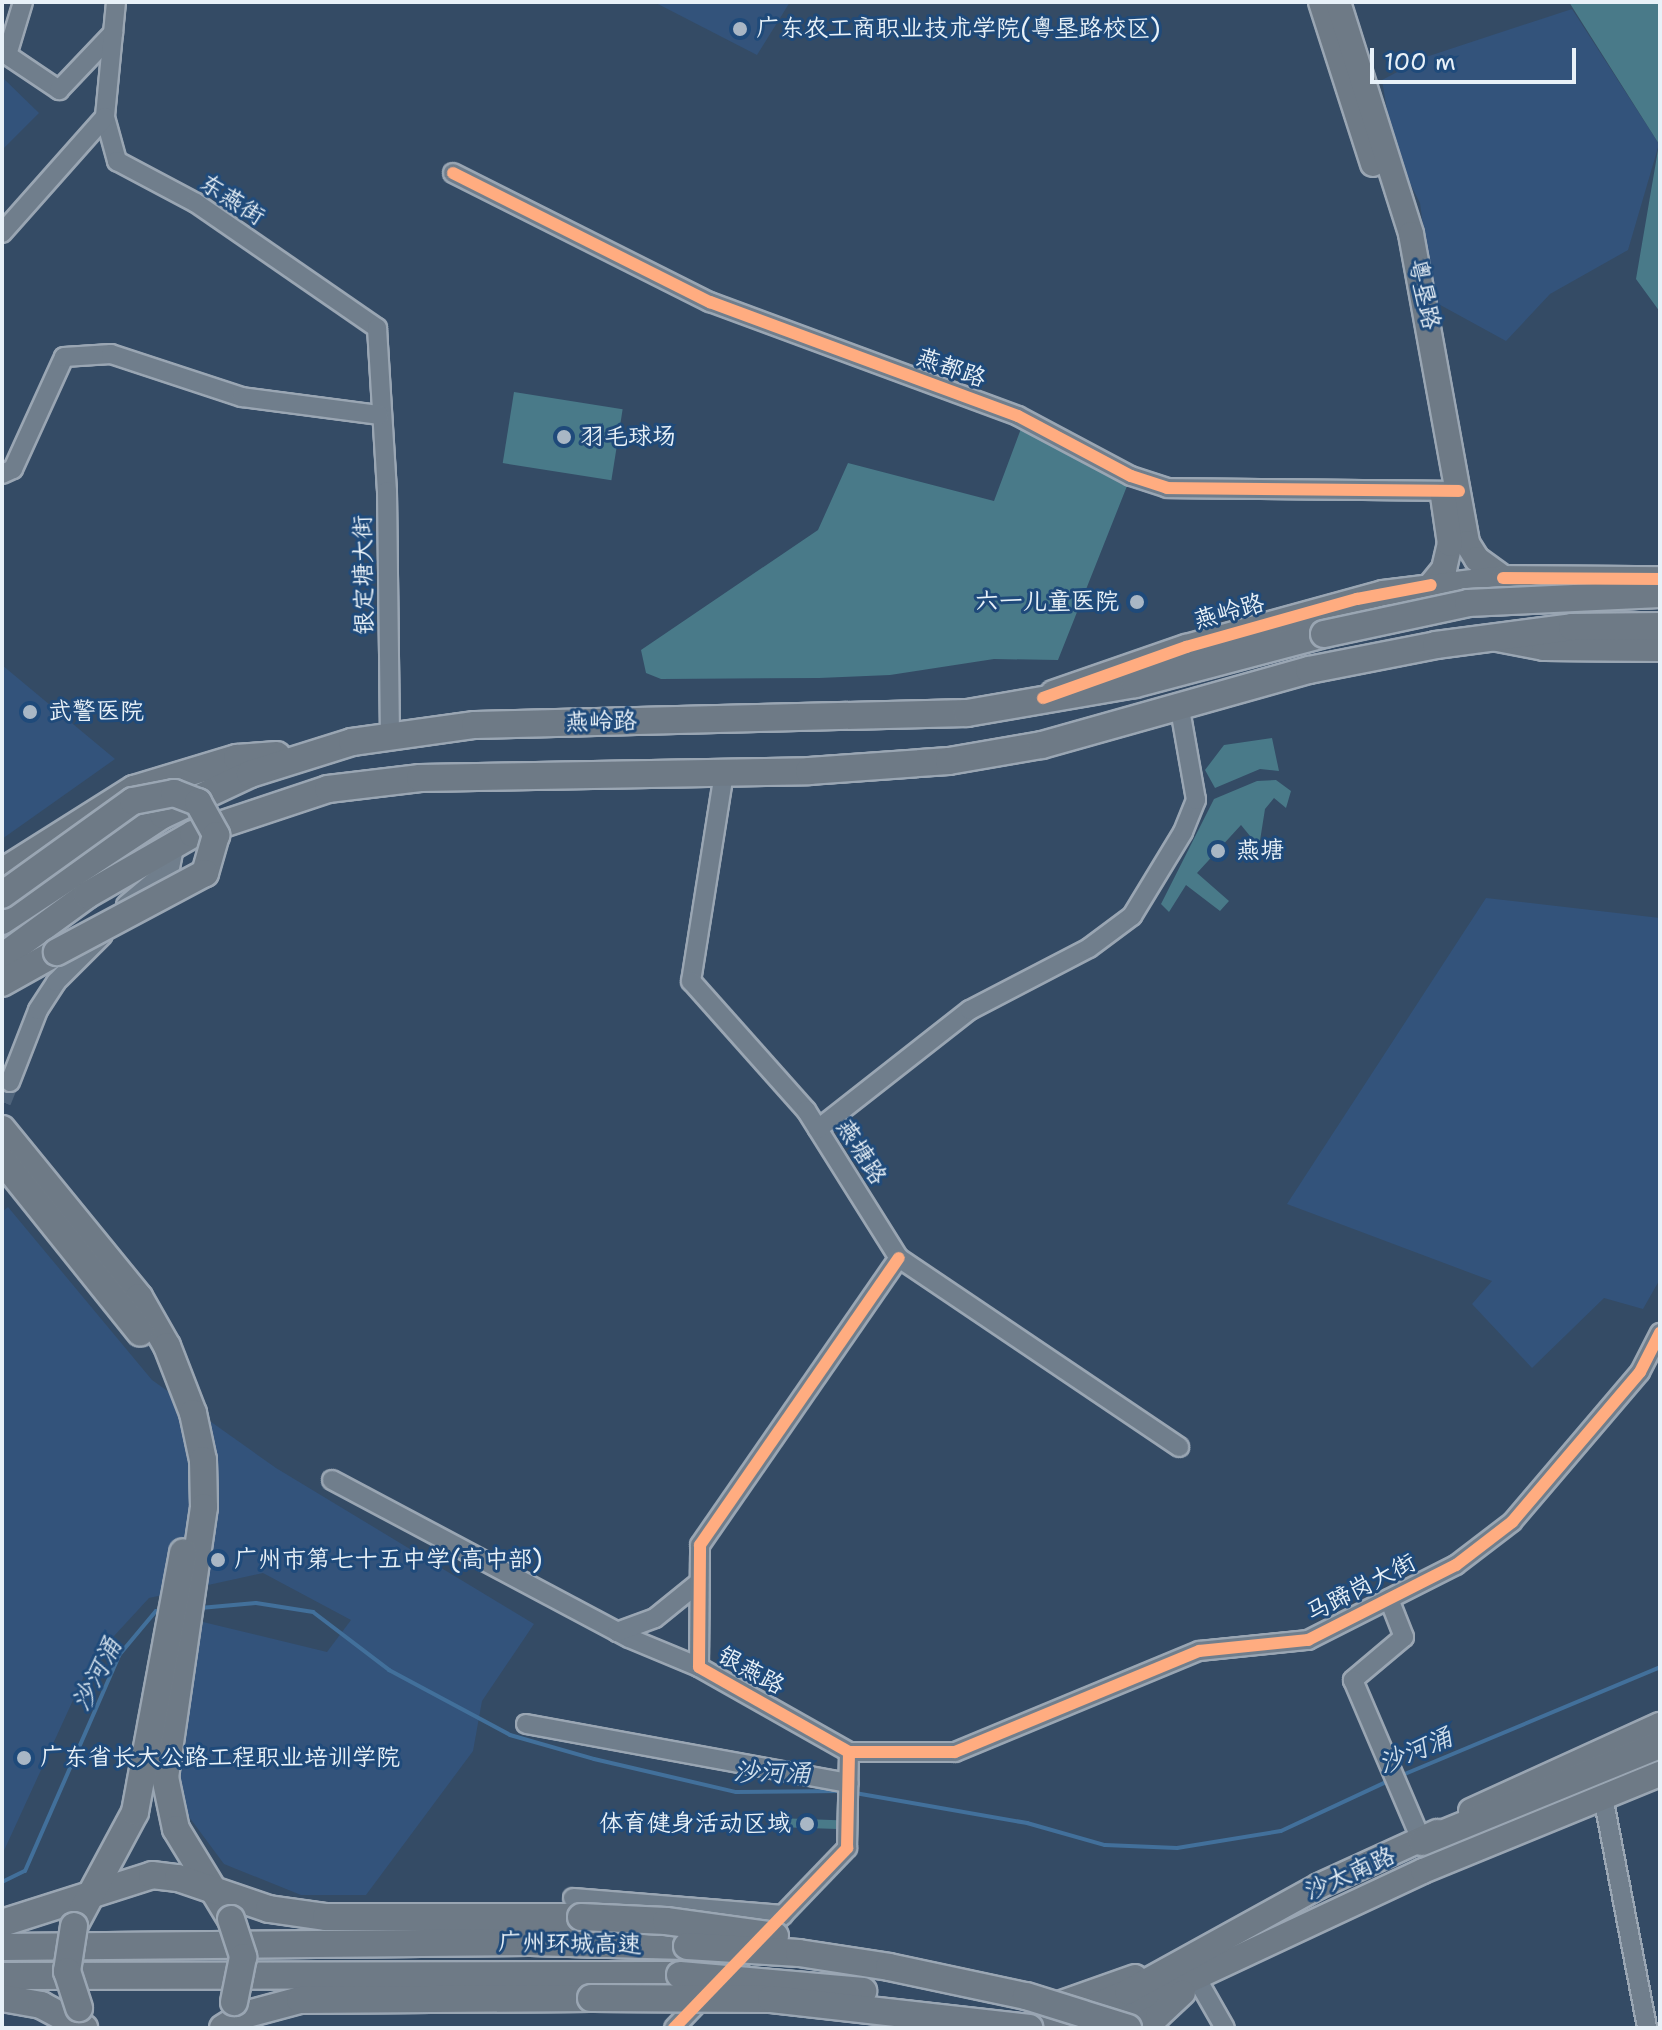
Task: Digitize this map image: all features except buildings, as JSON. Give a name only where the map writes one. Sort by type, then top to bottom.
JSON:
[{"type":"highway","points":[[1043,698],[1135,684],[1324,634],[1468,603],[1660,594]]},
{"type":"highway","points":[[2,957],[87,895],[175,843],[269,805],[362,783],[432,777],[874,768],[987,756],[1309,670],[1486,637],[1572,627],[1660,626]]},
{"type":"highway","name":"燕岭路","points":[[2,921],[135,830],[217,787],[304,755],[390,735],[566,722],[885,719],[967,713],[1043,698]]},
{"type":"highway","points":[[2,872],[134,789],[237,758],[304,755]]},
{"type":"highway","points":[[2,895],[133,801],[174,793],[198,802],[216,835],[212,860],[205,873],[2,983]]},
{"type":"highway","points":[[2,1129],[145,1340],[172,1392],[187,1449],[186,1536],[143,1776],[126,1833],[74,1926],[67,1971],[78,2022]]},
{"type":"highway","points":[[2,1160],[126,1278],[167,1346],[189,1398],[203,1460],[194,1597],[165,1777],[176,1829],[203,1887],[231,1919],[243,1966],[226,2023]]},
{"type":"highway","points":[[1422,1842],[1660,1745]]},
{"type":"highway","points":[[176,1829],[220,1880],[269,1909]]},
{"type":"highway","points":[[43,1912],[83,1886],[126,1833]]},
{"type":"highway","points":[[2,1923],[43,1912],[125,1879],[160,1875],[269,1909],[326,1917],[666,1921],[834,1947],[1026,1996]]},
{"type":"highway","points":[[74,1926],[94,1898],[125,1879]]},
{"type":"highway","name":"广州环城高速","points":[[2,1947],[530,1942],[687,1946],[861,1962],[1026,1996],[1131,2028]]},
{"type":"highway","name":"广州环城高速","points":[[2,1976],[680,1975],[859,1990],[1030,2028]]},
{"type":"highway","points":[[226,2023],[300,2000],[722,1997],[926,2013],[1030,2028]]},
{"type":"highway","points":[[2,1998],[41,2005],[96,2028]]},
{"type":"main road","name":"粤垦路","points":[[1321,2],[1402,259],[1451,491],[1471,551],[1503,578]]},
{"type":"main road","name":"粤垦路","points":[[1338,2],[1411,234],[1451,491],[1450,544],[1444,569],[1431,585]]},
{"type":"main road","name":"燕岭路","points":[[1043,698],[1186,647],[1357,599],[1431,585],[1503,578],[1660,579]]},
{"type":"main road","points":[[1486,637],[1544,648],[1660,649]]},
{"type":"main road","name":"沙太南路","points":[[1042,2028],[1161,1972],[1319,1886],[1422,1842],[1513,1790],[1660,1725]]},
{"type":"main road","name":"沙太南路","points":[[1088,2028],[1423,1871],[1660,1774]]},
{"type":"main road","points":[[1005,2028],[1092,1989],[1161,1972]]},
{"type":"main road","points":[[1131,2028],[1158,2016],[1197,1979]]},
{"type":"street","points":[[23,2],[7,55],[59,90],[113,33]]},
{"type":"street","name":"东燕街","points":[[116,2],[105,117],[117,161],[196,203],[377,328],[379,415]]},
{"type":"street","points":[[2,233],[105,117]]},
{"type":"street","name":"燕都路","points":[[453,173],[710,302],[1018,416],[1131,476],[1167,488],[1451,491]]},
{"type":"street","points":[[2,474],[13,469],[64,357],[111,354],[242,397],[379,415]]},
{"type":"street","name":"银定塘大街","points":[[379,415],[387,491],[390,735]]},
{"type":"street","points":[[818,1129],[970,1010],[1089,948],[1132,916],[1183,832],[1196,800],[1179,704]]},
{"type":"street","name":"燕塘路","points":[[724,773],[691,981],[818,1129],[899,1258],[1179,1447]]},
{"type":"street","points":[[10,1082],[38,1010],[56,982],[128,903],[170,868],[175,843]]},
{"type":"street","name":"银燕路","points":[[849,1752],[699,1667],[697,1584],[700,1545],[899,1258]]},
{"type":"street","name":"马蹄岗大街","points":[[849,1752],[955,1752],[1199,1651],[1308,1640],[1456,1565],[1512,1522],[1640,1372],[1660,1333]]},
{"type":"street","points":[[332,1480],[617,1632],[699,1667]]},
{"type":"street","points":[[617,1632],[655,1618],[697,1584]]},
{"type":"street","points":[[1389,1599],[1404,1637],[1353,1680],[1422,1842]]},
{"type":"street","points":[[526,1724],[849,1783]]},
{"type":"street","points":[[674,2028],[847,1848],[849,1752]]},
{"type":"street","points":[[1605,1807],[1647,2028]]},
{"type":"street","points":[[573,1898],[783,1915]]},
{"type":"street","points":[[1197,1979],[1225,2028]]},
{"type":"shaded area","name":"广东农工商职业技术学院(粤垦路校区)","points":[[654,2],[790,2],[757,55]]},
{"type":"shaded area","points":[[1569,2],[1660,2],[1660,312],[1636,279],[1659,144]]},
{"type":"shaded area","points":[[1572,9],[1659,144],[1628,250],[1550,294],[1506,341],[1433,301],[1420,203],[1394,152],[1382,80],[1426,57]]},
{"type":"shaded area","points":[[2,77],[39,113],[2,150]]},
{"type":"shaded area","name":"羽毛球场","points":[[514,392],[623,409],[611,480],[503,463]]},
{"type":"shaded area","points":[[1022,426],[1131,476],[1058,660],[994,659],[890,675],[819,678],[661,679],[646,673],[641,650],[818,530],[848,463],[994,501]]},
{"type":"shaded area","name":"武警医院","points":[[2,665],[115,759],[2,839]]},
{"type":"shaded area","points":[[1272,738],[1279,771],[1260,769],[1215,788],[1205,770],[1224,745]]},
{"type":"shaded area","points":[[1276,780],[1291,791],[1286,808],[1274,798],[1265,809],[1259,847],[1241,825],[1197,873],[1229,901],[1220,911],[1186,885],[1169,912],[1161,904],[1214,799],[1257,781]]},
{"type":"shaded area","points":[[1486,898],[1660,918],[1660,1279],[1643,1309],[1604,1298],[1532,1368],[1472,1304],[1492,1281],[1287,1204]]},
{"type":"shaded area","name":"广州市第七十五中学(高中部)","points":[[8,1207],[152,1380],[276,1468],[534,1624],[482,1701],[473,1751],[366,1895],[301,1895],[224,1864],[175,1798],[186,1695],[203,1622],[327,1652],[351,1620],[263,1573],[149,1598],[91,1661],[2,1855],[2,1212]]},
{"type":"shaded area","name":"体育健身活动区域","points":[[777,1818],[838,1820],[838,1829],[777,1827]]},
{"type":"waterway","name":"沙河涌","points":[[200,1608],[256,1603],[313,1612],[389,1670],[510,1735],[594,1759],[736,1792],[843,1791]]},
{"type":"waterway","name":"沙河涌","points":[[2,1882],[25,1871],[120,1654],[156,1611],[163,1610]]},
{"type":"waterway","name":"沙河涌","points":[[1400,1776],[1660,1667]]},
{"type":"waterway","name":"沙河涌","points":[[855,1793],[1027,1823],[1105,1845],[1177,1848],[1281,1831],[1388,1781]]},
{"type":"tunnel","points":[[2,1102],[10,1082]]},
{"type":"cycle path","points":[[453,173],[710,302],[1018,416],[1131,476],[1167,488],[1459,491]]},
{"type":"cycle path","points":[[1503,578],[1660,579]]},
{"type":"cycle path","points":[[1043,698],[1186,647],[1357,599],[1431,585]]},
{"type":"cycle path","points":[[674,2028],[847,1848],[849,1752],[699,1667],[700,1545],[899,1258]]},
{"type":"cycle path","points":[[849,1752],[955,1752],[1199,1651],[1308,1640],[1456,1565],[1512,1522],[1640,1372],[1660,1333]]},
{"type":"place","name":"广东农工商职业技术学院(粤垦路校区)","points":[[740,29]]},
{"type":"place","name":"羽毛球场","points":[[564,437]]},
{"type":"place","name":"六一儿童医院","points":[[1137,602]]},
{"type":"place","name":"武警医院","points":[[30,712]]},
{"type":"place","name":"燕塘","points":[[1218,851]]},
{"type":"place","name":"广州市第七十五中学(高中部)","points":[[218,1560]]},
{"type":"place","name":"广东省长大公路工程职业培训学院","points":[[24,1758]]},
{"type":"place","name":"体育健身活动区域","points":[[807,1824]]}]
